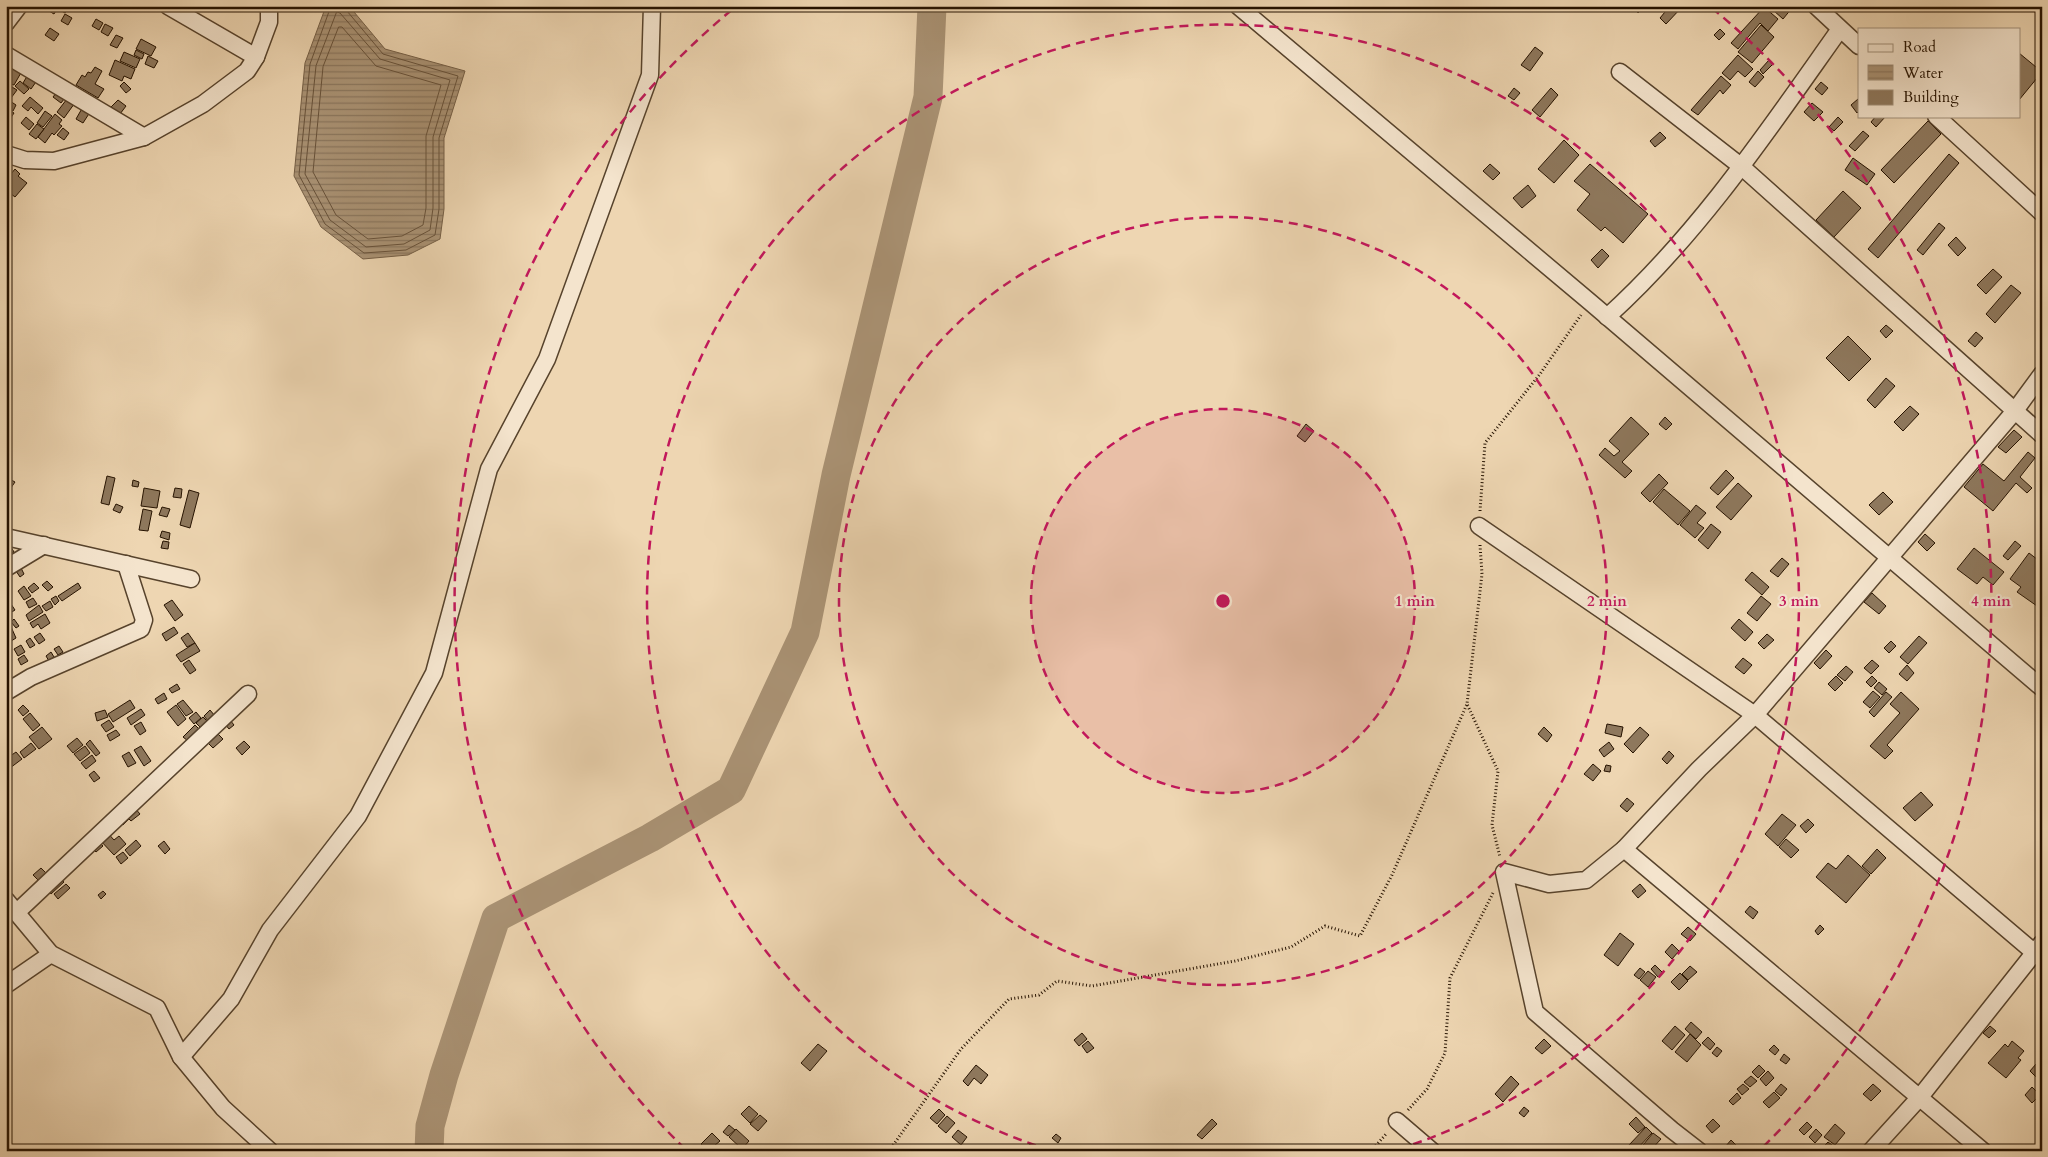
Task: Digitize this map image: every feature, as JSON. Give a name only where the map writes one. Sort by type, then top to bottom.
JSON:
[{"type":"street","points":[[6,23],[19,6]]},
{"type":"street","points":[[168,6],[256,57]]},
{"type":"street","points":[[6,154],[25,160],[54,162],[144,138],[202,104],[247,71],[256,57],[269,22],[270,6]]},
{"type":"street","points":[[181,1057],[231,998],[270,930],[358,816],[434,673],[489,469],[547,359],[650,75],[652,6]]},
{"type":"street","points":[[1238,6],[1590,302],[2042,688]]},
{"type":"street","points":[[1816,6],[1858,45]]},
{"type":"street","points":[[1607,317],[1642,286],[1742,167],[1840,29]]},
{"type":"street","points":[[6,56],[144,138]]},
{"type":"street","points":[[1620,72],[1742,167],[2014,412],[2042,435]]},
{"type":"street","points":[[1938,118],[2042,213]]},
{"type":"street","points":[[1699,1151],[1535,1012],[1504,872],[1549,884],[1586,880],[1624,849],[1699,769],[1754,715],[2014,412],[2042,374]]},
{"type":"street","points":[[1479,526],[1754,715],[2039,952],[1920,1097],[1870,1151]]},
{"type":"street","points":[[6,537],[191,579]]},
{"type":"street","points":[[6,568],[44,545]]},
{"type":"street","points":[[6,692],[31,678],[141,629],[144,620],[126,564]]},
{"type":"street","points":[[248,694],[11,906],[51,954],[157,1008],[181,1057],[223,1108],[270,1151]]},
{"type":"street","points":[[1624,849],[1983,1151]]},
{"type":"street","points":[[6,985],[51,954]]},
{"type":"street","points":[[1397,1121],[1432,1151]]},
{"type":"path","points":[[889,1151],[961,1049],[1009,999],[1039,995],[1057,981],[1092,986],[1236,961],[1292,947],[1325,926],[1360,936],[1392,876],[1467,704],[1482,574],[1479,526],[1485,443],[1540,374],[1590,302]]},
{"type":"path","points":[[1371,1151],[1427,1090],[1445,1054],[1450,978],[1504,872],[1492,825],[1498,771],[1467,704]]},
{"type":"water","points":[[326,6],[349,6],[385,49],[465,71],[444,138],[444,209],[440,239],[408,255],[363,259],[321,227],[294,176],[305,63]]},
{"type":"building","points":[[52,6],[57,9],[54,14],[49,11]]},
{"type":"building","points":[[60,6],[69,6],[65,13],[58,9]]},
{"type":"building","points":[[1633,6],[1645,6],[1638,13]]},
{"type":"building","points":[[1670,6],[1682,7],[1666,24],[1660,18]]},
{"type":"building","points":[[1776,6],[1790,6],[1792,8],[1783,19],[1773,10]]},
{"type":"building","points":[[1764,7],[1778,19],[1768,31],[1760,23],[1738,49],[1731,43]]},
{"type":"building","points":[[65,14],[72,18],[68,25],[61,21]]},
{"type":"building","points":[[96,19],[103,23],[99,30],[92,26]]},
{"type":"building","points":[[105,24],[113,28],[108,36],[101,32]]},
{"type":"building","points":[[1761,25],[1774,37],[1752,63],[1738,52]]},
{"type":"building","points":[[50,28],[59,34],[54,41],[45,35]]},
{"type":"building","points":[[1720,29],[1725,34],[1719,40],[1714,35]]},
{"type":"building","points":[[116,35],[123,38],[117,48],[110,45]]},
{"type":"building","points":[[141,39],[156,47],[151,56],[136,49]]},
{"type":"building","points":[[1535,47],[1543,53],[1530,71],[1521,65]]},
{"type":"building","points":[[136,50],[144,54],[142,59],[134,55]]},
{"type":"building","points":[[124,52],[140,59],[136,68],[120,61]]},
{"type":"building","points":[[2020,54],[2042,72],[2020,99]]},
{"type":"building","points":[[1738,55],[1753,69],[1745,77],[1738,71],[1730,80],[1722,73]]},
{"type":"building","points":[[148,56],[158,61],[154,68],[145,64]]},
{"type":"building","points":[[115,60],[135,69],[131,79],[124,76],[122,81],[109,75]]},
{"type":"building","points":[[1769,60],[1773,64],[1763,74],[1760,70]]},
{"type":"building","points":[[13,66],[22,71],[14,85],[11,84],[6,93],[6,78]]},
{"type":"building","points":[[95,67],[102,71],[95,84],[104,89],[98,98],[76,85],[82,75],[85,77]]},
{"type":"building","points":[[1758,71],[1764,77],[1755,87],[1749,82]]},
{"type":"building","points":[[29,73],[38,79],[31,89],[23,83]]},
{"type":"building","points":[[1721,76],[1731,85],[1723,94],[1720,90],[1698,115],[1691,110]]},
{"type":"building","points":[[20,81],[29,89],[24,94],[15,86]]},
{"type":"building","points":[[124,82],[131,89],[126,93],[120,86]]},
{"type":"building","points":[[1821,82],[1828,88],[1822,95],[1815,89]]},
{"type":"building","points":[[12,87],[17,90],[11,98],[7,95]]},
{"type":"building","points":[[60,88],[68,94],[61,103],[53,97]]},
{"type":"building","points":[[1514,88],[1520,93],[1514,100],[1508,96]]},
{"type":"building","points":[[1551,88],[1558,95],[1540,117],[1532,110]]},
{"type":"building","points":[[70,95],[77,100],[64,118],[57,112]]},
{"type":"building","points":[[30,97],[43,108],[38,114],[31,107],[28,111],[22,106]]},
{"type":"building","points":[[1858,99],[1857,113],[1851,105]]},
{"type":"building","points":[[118,100],[126,106],[120,114],[111,107]]},
{"type":"building","points":[[10,101],[16,105],[13,111],[6,107]]},
{"type":"building","points":[[1812,103],[1823,112],[1814,121],[1804,112]]},
{"type":"building","points":[[84,105],[92,109],[83,123],[76,119]]},
{"type":"building","points":[[6,108],[14,113],[8,122],[6,122]]},
{"type":"building","points":[[45,111],[52,116],[43,127],[37,123]]},
{"type":"building","points":[[55,114],[62,120],[59,124],[62,126],[54,135],[52,133],[45,143],[38,137]]},
{"type":"building","points":[[26,117],[34,124],[29,130],[21,123]]},
{"type":"building","points":[[1838,117],[1843,122],[1834,131],[1829,127]]},
{"type":"building","points":[[1874,118],[1884,118],[1876,127],[1871,122]]},
{"type":"building","points":[[1928,121],[1941,134],[1894,183],[1881,170]]},
{"type":"building","points":[[37,124],[44,129],[36,139],[29,134]]},
{"type":"building","points":[[63,128],[69,133],[64,140],[57,135]]},
{"type":"building","points":[[1863,131],[1869,136],[1855,151],[1849,146]]},
{"type":"building","points":[[1660,132],[1666,138],[1655,147],[1650,141]]},
{"type":"building","points":[[1564,140],[1579,155],[1554,183],[1538,169]]},
{"type":"building","points":[[1949,154],[1959,163],[1878,258],[1868,249]]},
{"type":"building","points":[[2042,154],[2042,164],[2036,159]]},
{"type":"building","points":[[1853,158],[1875,174],[1867,185],[1845,170]]},
{"type":"building","points":[[1490,164],[1500,173],[1493,180],[1483,171]]},
{"type":"building","points":[[1590,164],[1648,214],[1623,243],[1605,227],[1601,231],[1577,210],[1590,194],[1574,181]]},
{"type":"building","points":[[15,169],[20,174],[18,176],[27,183],[15,197],[6,190],[6,180]]},
{"type":"building","points":[[1528,185],[1536,196],[1522,208],[1513,198]]},
{"type":"building","points":[[1843,191],[1861,208],[1834,237],[1816,220]]},
{"type":"building","points":[[1939,223],[1945,228],[1923,255],[1917,250]]},
{"type":"building","points":[[1956,237],[1966,248],[1958,256],[1948,245]]},
{"type":"building","points":[[1602,249],[1609,256],[1598,268],[1591,260]]},
{"type":"building","points":[[1993,269],[2002,277],[1986,294],[1977,285]]},
{"type":"building","points":[[2011,285],[2021,293],[1995,323],[1986,314]]},
{"type":"building","points":[[1886,325],[1893,331],[1886,338],[1880,331]]},
{"type":"building","points":[[1976,332],[1983,338],[1975,347],[1968,341]]},
{"type":"building","points":[[1848,336],[1871,359],[1849,381],[1826,358]]},
{"type":"building","points":[[1886,378],[1895,386],[1875,408],[1867,400]]},
{"type":"building","points":[[1910,406],[1919,414],[1903,431],[1894,422]]},
{"type":"building","points":[[1631,417],[1649,434],[1622,462],[1632,471],[1625,478],[1599,455],[1605,448],[1614,456],[1620,451],[1609,441]]},
{"type":"building","points":[[1665,417],[1672,424],[1666,430],[1659,424]]},
{"type":"building","points":[[1306,424],[1314,431],[1305,442],[1297,436]]},
{"type":"building","points":[[2014,430],[2022,437],[2006,453],[1998,447]]},
{"type":"building","points":[[2028,452],[2035,458],[2020,477],[2032,488],[2027,493],[2016,483],[1993,511],[1964,487],[1983,464],[2004,481]]},
{"type":"building","points":[[1726,470],[1734,478],[1718,495],[1710,488]]},
{"type":"building","points":[[1659,474],[1668,483],[1650,502],[1641,493]]},
{"type":"building","points":[[107,476],[115,478],[109,505],[101,503]]},
{"type":"building","points":[[6,477],[15,482],[6,495]]},
{"type":"building","points":[[133,480],[139,482],[138,487],[132,486]]},
{"type":"building","points":[[1738,483],[1752,496],[1731,520],[1716,507]]},
{"type":"building","points":[[144,488],[160,491],[157,508],[141,506]]},
{"type":"building","points":[[175,488],[182,489],[181,498],[173,497]]},
{"type":"building","points":[[1664,489],[1690,511],[1678,525],[1653,502]]},
{"type":"building","points":[[189,490],[199,493],[190,528],[180,525]]},
{"type":"building","points":[[1883,492],[1893,502],[1879,515],[1869,505]]},
{"type":"building","points":[[116,504],[123,507],[120,513],[113,510]]},
{"type":"building","points":[[1696,505],[1706,513],[1697,523],[1704,528],[1695,538],[1680,525]]},
{"type":"building","points":[[162,507],[170,509],[167,517],[159,515]]},
{"type":"building","points":[[143,509],[152,511],[148,531],[139,530]]},
{"type":"building","points":[[1711,524],[1721,532],[1708,549],[1698,540]]},
{"type":"building","points":[[162,531],[170,533],[169,540],[160,537]]},
{"type":"building","points":[[1925,534],[1935,543],[1927,551],[1918,542]]},
{"type":"building","points":[[163,541],[169,542],[168,549],[161,548]]},
{"type":"building","points":[[2015,541],[2021,546],[2008,560],[2003,556]]},
{"type":"building","points":[[11,547],[14,552],[6,557],[6,550]]},
{"type":"building","points":[[1974,548],[2004,572],[1993,585],[1983,577],[1977,584],[1957,569]]},
{"type":"building","points":[[2029,553],[2042,563],[2042,599],[2037,606],[2017,592],[2021,587],[2010,579]]},
{"type":"building","points":[[1782,558],[1789,564],[1778,577],[1770,571]]},
{"type":"building","points":[[21,568],[24,574],[20,577],[16,571]]},
{"type":"building","points":[[1752,572],[1769,587],[1762,595],[1745,580]]},
{"type":"building","points":[[47,581],[53,587],[48,591],[42,585]]},
{"type":"building","points":[[34,583],[39,588],[32,593],[28,588]]},
{"type":"building","points":[[78,583],[81,588],[62,601],[58,596]]},
{"type":"building","points":[[24,586],[31,596],[24,600],[18,591]]},
{"type":"building","points":[[1872,593],[1886,606],[1879,614],[1864,602]]},
{"type":"building","points":[[56,596],[59,601],[55,605],[51,599]]},
{"type":"building","points":[[1761,596],[1771,604],[1757,621],[1747,613]]},
{"type":"building","points":[[33,598],[37,604],[29,608],[26,602]]},
{"type":"building","points":[[172,600],[183,615],[175,621],[164,605]]},
{"type":"building","points":[[9,601],[15,610],[7,615],[6,603]]},
{"type":"building","points":[[50,601],[53,607],[46,611],[42,606]]},
{"type":"building","points":[[39,605],[43,612],[29,621],[26,615]]},
{"type":"building","points":[[45,614],[50,623],[41,629],[38,624],[33,628],[30,623]]},
{"type":"building","points":[[14,619],[19,626],[16,628],[11,622]]},
{"type":"building","points":[[1739,619],[1753,632],[1745,641],[1731,628]]},
{"type":"building","points":[[8,620],[16,638],[8,643],[6,639],[6,621]]},
{"type":"building","points":[[174,627],[178,633],[166,641],[162,634]]},
{"type":"building","points":[[40,633],[45,640],[39,644],[34,637]]},
{"type":"building","points":[[188,633],[195,643],[187,647],[181,638]]},
{"type":"building","points":[[1767,634],[1774,640],[1764,649],[1758,643]]},
{"type":"building","points":[[1919,636],[1927,643],[1908,664],[1900,657]]},
{"type":"building","points":[[30,638],[35,645],[30,648],[26,641]]},
{"type":"building","points":[[1891,641],[1896,646],[1889,653],[1884,648]]},
{"type":"building","points":[[195,643],[200,651],[181,662],[176,655]]},
{"type":"building","points":[[21,645],[25,652],[18,656],[14,649]]},
{"type":"building","points":[[59,646],[63,652],[58,655],[54,649]]},
{"type":"building","points":[[1826,650],[1832,656],[1820,669],[1814,663]]},
{"type":"building","points":[[51,652],[54,657],[49,661],[46,656]]},
{"type":"building","points":[[24,655],[28,661],[21,665],[18,659]]},
{"type":"building","points":[[1743,658],[1752,665],[1744,674],[1735,667]]},
{"type":"building","points":[[189,660],[196,670],[190,674],[183,664]]},
{"type":"building","points":[[1872,660],[1879,666],[1871,674],[1864,668]]},
{"type":"building","points":[[1907,665],[1914,673],[1907,681],[1899,674]]},
{"type":"building","points":[[1846,666],[1853,672],[1845,681],[1837,675]]},
{"type":"building","points":[[1836,676],[1843,683],[1835,691],[1828,684]]},
{"type":"building","points":[[1872,676],[1877,681],[1871,687],[1866,682]]},
{"type":"building","points":[[1879,682],[1887,689],[1882,695],[1874,688]]},
{"type":"building","points":[[177,684],[180,689],[172,693],[169,689]]},
{"type":"building","points":[[1873,691],[1880,697],[1870,708],[1863,702]]},
{"type":"building","points":[[1886,692],[1892,697],[1874,717],[1869,712]]},
{"type":"building","points":[[1901,692],[1919,709],[1887,745],[1893,751],[1885,759],[1870,746],[1900,713],[1890,704]]},
{"type":"building","points":[[164,693],[167,699],[158,704],[155,699]]},
{"type":"building","points":[[130,700],[135,708],[113,722],[108,714]]},
{"type":"building","points":[[183,700],[193,712],[186,716],[177,704]]},
{"type":"building","points":[[23,705],[29,711],[23,716],[18,710]]},
{"type":"building","points":[[176,705],[186,719],[178,726],[167,712]]},
{"type":"building","points":[[141,709],[145,715],[131,725],[127,718]]},
{"type":"building","points":[[105,710],[108,717],[97,721],[95,713]]},
{"type":"building","points":[[210,710],[215,716],[209,722],[204,716]]},
{"type":"building","points":[[196,712],[201,718],[194,724],[189,718]]},
{"type":"building","points":[[30,713],[40,725],[33,731],[23,719]]},
{"type":"building","points":[[203,717],[208,722],[201,728],[196,723]]},
{"type":"building","points":[[109,720],[114,727],[106,732],[101,725]]},
{"type":"building","points":[[230,720],[234,725],[229,729],[225,724]]},
{"type":"building","points":[[141,722],[146,731],[140,735],[134,726]]},
{"type":"building","points":[[1607,724],[1623,727],[1621,737],[1605,733]]},
{"type":"building","points":[[195,725],[200,730],[188,741],[183,737]]},
{"type":"building","points":[[42,727],[52,739],[39,749],[29,737]]},
{"type":"building","points":[[1544,727],[1552,735],[1547,742],[1538,734]]},
{"type":"building","points":[[1640,727],[1649,735],[1633,753],[1624,744]]},
{"type":"building","points":[[116,730],[120,735],[110,741],[107,735]]},
{"type":"building","points":[[217,733],[223,739],[213,748],[207,742]]},
{"type":"building","points":[[77,738],[83,745],[73,753],[67,746]]},
{"type":"building","points":[[90,740],[100,753],[96,756],[86,744]]},
{"type":"building","points":[[244,741],[250,747],[242,755],[236,748]]},
{"type":"building","points":[[1609,742],[1614,749],[1604,757],[1599,750]]},
{"type":"building","points":[[31,743],[36,749],[24,758],[20,752]]},
{"type":"building","points":[[85,746],[90,753],[80,761],[74,754]]},
{"type":"building","points":[[141,746],[151,761],[144,766],[134,750]]},
{"type":"building","points":[[1669,751],[1674,756],[1667,764],[1662,759]]},
{"type":"building","points":[[16,752],[22,759],[6,771],[6,759]]},
{"type":"building","points":[[129,752],[136,763],[128,767],[122,756]]},
{"type":"building","points":[[92,755],[96,761],[86,769],[81,763]]},
{"type":"building","points":[[1593,764],[1601,771],[1593,781],[1584,774]]},
{"type":"building","points":[[1606,765],[1611,766],[1610,772],[1604,771]]},
{"type":"building","points":[[94,771],[100,778],[94,782],[89,775]]},
{"type":"building","points":[[1921,792],[1933,805],[1915,821],[1903,808]]},
{"type":"building","points":[[1627,798],[1634,804],[1627,812],[1620,806]]},
{"type":"building","points":[[134,807],[140,814],[131,821],[129,819],[123,825],[119,820]]},
{"type":"building","points":[[1782,814],[1796,825],[1778,846],[1765,834]]},
{"type":"building","points":[[1808,819],[1814,825],[1806,833],[1800,826]]},
{"type":"building","points":[[106,831],[114,840],[119,836],[126,844],[114,855],[98,838]]},
{"type":"building","points":[[1786,839],[1799,850],[1791,858],[1779,847]]},
{"type":"building","points":[[136,840],[141,846],[130,856],[125,850]]},
{"type":"building","points":[[98,841],[103,846],[96,852],[91,847]]},
{"type":"building","points":[[164,841],[170,849],[165,854],[158,846]]},
{"type":"building","points":[[1877,849],[1886,858],[1871,874],[1862,866]]},
{"type":"building","points":[[123,852],[128,858],[121,864],[116,857]]},
{"type":"building","points":[[1848,855],[1870,875],[1846,903],[1816,877],[1828,863],[1836,869]]},
{"type":"building","points":[[41,868],[48,875],[40,882],[33,875]]},
{"type":"building","points":[[58,876],[64,882],[51,894],[46,888]]},
{"type":"building","points":[[66,884],[70,888],[58,899],[54,894]]},
{"type":"building","points":[[1640,884],[1646,891],[1638,898],[1632,891]]},
{"type":"building","points":[[103,891],[106,894],[101,899],[98,895]]},
{"type":"building","points":[[1750,906],[1758,912],[1753,919],[1745,912]]},
{"type":"building","points":[[1820,925],[1824,929],[1818,935],[1815,931]]},
{"type":"building","points":[[1688,927],[1696,934],[1690,941],[1681,934]]},
{"type":"building","points":[[1620,933],[1634,944],[1618,966],[1604,955]]},
{"type":"building","points":[[1672,944],[1679,951],[1672,959],[1665,952]]},
{"type":"building","points":[[1655,965],[1663,973],[1658,977],[1651,969]]},
{"type":"building","points":[[1690,966],[1697,972],[1688,980],[1682,974]]},
{"type":"building","points":[[1640,968],[1645,972],[1639,979],[1634,975]]},
{"type":"building","points":[[1648,971],[1656,977],[1648,987],[1640,980]]},
{"type":"building","points":[[1680,973],[1688,981],[1679,990],[1671,982]]},
{"type":"building","points":[[1691,1022],[1702,1032],[1696,1039],[1685,1029]]},
{"type":"building","points":[[1675,1026],[1685,1035],[1672,1050],[1662,1041]]},
{"type":"building","points":[[1990,1026],[1996,1031],[1989,1038],[1983,1033]]},
{"type":"building","points":[[1082,1033],[1087,1039],[1079,1046],[1074,1040]]},
{"type":"building","points":[[1690,1034],[1701,1045],[1687,1062],[1675,1052]]},
{"type":"building","points":[[1708,1037],[1715,1044],[1710,1050],[1702,1043]]},
{"type":"building","points":[[1544,1039],[1551,1046],[1542,1054],[1535,1048]]},
{"type":"building","points":[[1088,1041],[1094,1048],[1087,1053],[1082,1046]]},
{"type":"building","points":[[2012,1041],[2024,1051],[2018,1058],[2021,1060],[2006,1078],[1988,1063],[2005,1044],[2008,1047]]},
{"type":"building","points":[[818,1044],[827,1051],[810,1071],[801,1063]]},
{"type":"building","points":[[1774,1045],[1779,1050],[1775,1055],[1769,1050]]},
{"type":"building","points":[[1717,1047],[1722,1051],[1717,1057],[1712,1053]]},
{"type":"building","points":[[1784,1054],[1790,1059],[1786,1064],[1780,1060]]},
{"type":"building","points":[[2036,1064],[2042,1068],[2042,1072],[2037,1078],[2030,1071]]},
{"type":"building","points":[[976,1065],[988,1075],[981,1084],[974,1078],[968,1086],[963,1081]]},
{"type":"building","points":[[1759,1065],[1765,1071],[1758,1078],[1752,1072]]},
{"type":"building","points":[[1768,1071],[1774,1078],[1766,1086],[1760,1079]]},
{"type":"building","points":[[1511,1076],[1519,1084],[1503,1102],[1495,1094]]},
{"type":"building","points":[[1751,1076],[1757,1081],[1750,1087],[1744,1082]]},
{"type":"building","points":[[1743,1084],[1749,1089],[1742,1095],[1737,1089]]},
{"type":"building","points":[[1781,1084],[1787,1089],[1781,1096],[1775,1091]]},
{"type":"building","points":[[1873,1084],[1881,1091],[1871,1101],[1863,1094]]},
{"type":"building","points":[[2032,1087],[2040,1095],[2032,1103],[2025,1095]]},
{"type":"building","points":[[1774,1092],[1780,1098],[1769,1108],[1763,1102]]},
{"type":"building","points":[[1737,1093],[1741,1098],[1733,1105],[1729,1101]]},
{"type":"building","points":[[749,1106],[758,1114],[750,1123],[741,1114]]},
{"type":"building","points":[[1524,1107],[1529,1111],[1524,1117],[1519,1113]]},
{"type":"building","points":[[939,1109],[945,1115],[937,1124],[930,1118]]},
{"type":"building","points":[[760,1115],[767,1121],[758,1131],[750,1124]]},
{"type":"building","points":[[947,1116],[955,1123],[946,1133],[938,1126]]},
{"type":"building","points":[[1636,1117],[1645,1127],[1638,1133],[1629,1124]]},
{"type":"building","points":[[1212,1119],[1217,1124],[1202,1139],[1197,1135]]},
{"type":"building","points":[[1713,1119],[1720,1126],[1712,1133],[1706,1126]]},
{"type":"building","points":[[1807,1122],[1812,1127],[1804,1135],[1799,1130]]},
{"type":"building","points":[[1835,1124],[1845,1133],[1835,1145],[1824,1137]]},
{"type":"building","points":[[729,1125],[735,1130],[728,1136],[723,1132]]},
{"type":"building","points":[[1646,1127],[1652,1133],[1636,1150],[1629,1145]]},
{"type":"building","points":[[736,1129],[749,1141],[742,1149],[729,1137]]},
{"type":"building","points":[[1816,1129],[1822,1135],[1815,1143],[1809,1137]]},
{"type":"building","points":[[958,1130],[967,1137],[961,1145],[952,1137]]},
{"type":"building","points":[[712,1133],[720,1141],[708,1151],[701,1144]]},
{"type":"building","points":[[1653,1133],[1661,1139],[1650,1151],[1638,1151]]},
{"type":"building","points":[[1056,1134],[1061,1138],[1058,1143],[1052,1138]]},
{"type":"building","points":[[1731,1140],[1736,1145],[1729,1151],[1725,1147]]},
{"type":"building","points":[[1828,1142],[1832,1145],[1828,1151],[1823,1147]]},
{"type":"building","points":[[1030,1144],[1038,1151],[1024,1151]]},
{"type":"building","points":[[735,1145],[740,1151],[730,1151]]},
{"type":"building","points":[[1001,1145],[1007,1151],[996,1151]]},
{"type":"building","points":[[701,1146],[706,1151],[696,1151]]},
{"type":"waterway","points":[[429,1151],[430,1126],[444,1075],[496,918],[650,838],[731,790],[805,632],[836,475],[928,97],[932,6]]}]
